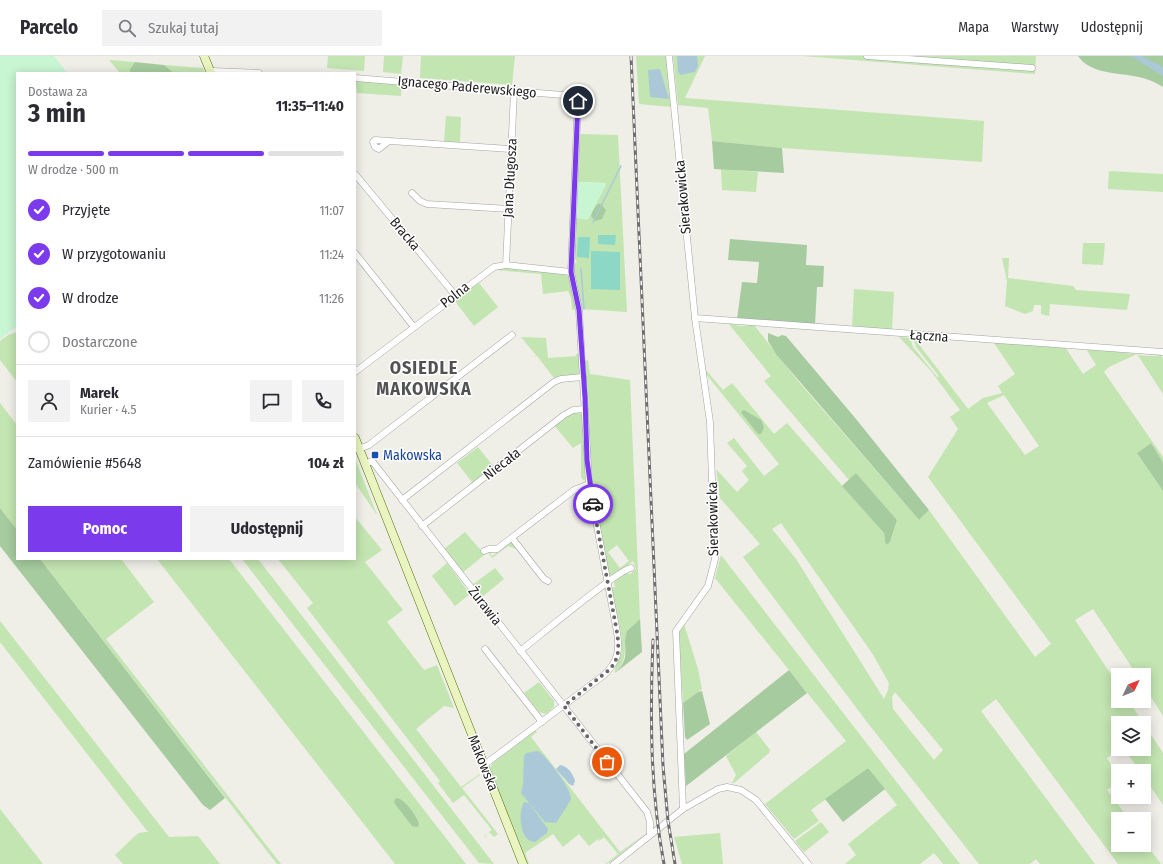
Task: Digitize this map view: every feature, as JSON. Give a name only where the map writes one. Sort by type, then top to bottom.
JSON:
[{"type":"street","points":[[204,56],[211,72]]},
{"type":"street","name":"Sierakowicka","points":[[669,56],[695,318],[710,422],[715,559],[708,586],[676,631],[683,809]]},
{"type":"street","points":[[867,56],[1032,68]]},
{"type":"street","name":"Ignacego Paderewskiego","points":[[356,78],[575,96],[578,99],[571,272]]},
{"type":"street","name":"Jana Długosza","points":[[506,265],[514,91]]},
{"type":"street","points":[[389,141],[511,149]]},
{"type":"street","name":"Bracka","points":[[356,175],[455,295]]},
{"type":"street","points":[[412,193],[420,201],[427,204],[508,209]]},
{"type":"street","points":[[356,254],[414,327]]},
{"type":"street","name":"Polna","points":[[356,371],[487,270],[498,265],[506,265],[571,272]]},
{"type":"street","points":[[484,765],[604,675],[613,665],[617,656],[619,643],[589,484],[579,310],[571,272]]},
{"type":"street","name":"Łączna","points":[[695,318],[1163,352]]},
{"type":"street","points":[[359,449],[371,443],[512,336]]},
{"type":"street","points":[[402,500],[554,382],[561,379],[583,377]]},
{"type":"street","name":"Niecała","points":[[422,526],[564,416],[573,410],[585,408]]},
{"type":"street","name":"Makowska","points":[[356,441],[523,864]]},
{"type":"street","name":"Żurawia","points":[[365,464],[372,461],[648,814],[650,835]]},
{"type":"street","points":[[484,551],[489,549],[497,549],[574,490],[589,484]]},
{"type":"street","points":[[512,538],[544,579],[548,581]]},
{"type":"street","points":[[520,651],[608,582],[625,570],[631,568]]},
{"type":"street","points":[[485,649],[542,722]]},
{"type":"street","points":[[602,757],[609,753]]},
{"type":"street","points":[[614,864],[683,809],[718,789],[727,788],[741,790],[756,800],[808,864]]},
{"type":"green space","points":[[0,56],[54,56],[66,72],[16,72],[16,327],[0,339]]},
{"type":"green space","points":[[328,56],[365,56],[364,71],[327,68]]},
{"type":"green space","points":[[384,56],[403,56],[401,74],[383,72]]},
{"type":"green space","points":[[421,56],[515,56],[512,85],[420,78]]},
{"type":"green space","points":[[636,56],[666,56],[671,107],[639,104]]},
{"type":"green space","points":[[673,56],[705,56],[685,98],[984,121],[982,162],[782,148],[712,141],[708,108],[678,105]]},
{"type":"green space","points":[[802,56],[1036,56],[1035,74]]},
{"type":"green space","points":[[1078,56],[1163,56],[1163,87],[1143,78],[1099,70],[1091,67]]},
{"type":"green space","points":[[109,60],[135,62],[130,69],[130,72],[119,72]]},
{"type":"green space","points":[[135,62],[164,65],[173,72],[130,72],[130,69]]},
{"type":"green space","points":[[164,65],[203,68],[205,72],[173,72]]},
{"type":"green space","points":[[356,80],[402,84],[401,96],[357,93]]},
{"type":"green space","points":[[446,116],[461,117],[460,143],[444,142]]},
{"type":"green space","points":[[580,134],[618,135],[627,312],[581,309],[573,265],[577,262],[574,258],[575,218],[588,219],[605,183],[578,182]]},
{"type":"green space","points":[[712,141],[782,148],[784,173],[714,169]]},
{"type":"green space","points":[[721,169],[758,172],[756,192],[722,190]]},
{"type":"green space","points":[[1109,171],[1163,174],[1163,192],[1108,189]]},
{"type":"green space","points":[[578,182],[606,183],[588,220],[577,218]]},
{"type":"green space","points":[[598,204],[601,204],[606,210],[602,219],[595,221],[591,216],[593,210]]},
{"type":"green space","points":[[598,235],[616,235],[615,245],[598,244]]},
{"type":"green space","points":[[578,237],[590,237],[589,258],[577,257]]},
{"type":"green space","points":[[730,239],[807,245],[806,265],[824,266],[823,287],[817,287],[815,325],[737,319],[742,282],[757,283],[759,262],[728,260]]},
{"type":"green space","points":[[1083,243],[1105,243],[1103,265],[1082,264]]},
{"type":"green space","points":[[591,251],[620,252],[620,290],[591,289]]},
{"type":"green space","points":[[1002,258],[1009,258],[1008,278],[1073,286],[1076,290],[1130,294],[1127,310],[1050,304],[1049,316],[1041,314],[1041,305],[1034,305],[1033,311],[1025,314],[1005,306],[1007,281]]},
{"type":"green space","points":[[504,267],[566,274],[571,279],[576,309],[572,310],[571,298],[568,291],[543,294],[541,274],[495,270],[488,276],[487,275],[493,270]]},
{"type":"green space","points":[[479,283],[498,307],[474,326],[454,300]]},
{"type":"green space","points":[[854,289],[894,292],[892,330],[852,327]]},
{"type":"green space","points":[[728,323],[739,326],[754,325],[798,381],[919,520],[929,510],[1035,657],[1051,644],[928,477],[958,429],[950,417],[960,410],[931,371],[899,337],[910,338],[913,347],[938,378],[938,375],[916,347],[914,341],[918,340],[917,342],[968,409],[983,398],[1002,393],[998,386],[1015,374],[994,343],[1065,347],[1083,374],[1096,365],[1086,349],[1136,354],[1109,367],[1104,372],[1163,457],[1163,462],[1151,443],[1137,453],[1163,491],[1163,716],[1151,697],[1151,668],[1132,668],[1093,609],[1075,620],[1111,674],[1111,708],[1133,708],[1139,716],[1111,716],[1111,755],[1107,758],[1111,764],[1111,787],[1107,790],[1111,795],[1111,804],[1118,804],[1124,812],[1111,812],[1111,852],[1151,852],[1151,850],[1161,864],[1118,864],[996,699],[981,711],[1095,864],[1040,864],[1036,859],[1030,864],[979,864],[867,722],[743,557],[760,544],[720,498],[716,469],[737,492],[749,480],[742,471],[747,466],[727,443],[734,438],[764,476],[779,464],[706,374],[705,369],[723,390],[732,383],[774,434],[787,423],[884,533],[885,542],[887,545],[890,542],[897,520],[856,473],[849,480],[764,381],[771,376]],"holes":[[[1004,395],[1039,446],[1025,455],[987,403]],[[781,523],[872,653],[889,683],[884,699],[796,559],[772,529]],[[895,692],[943,750],[934,760],[893,709],[892,697]]]},
{"type":"green space","points":[[16,332],[16,381],[0,360],[0,341],[8,335]]},
{"type":"green space","points":[[768,333],[778,337],[782,335],[786,336],[856,419],[929,510],[919,520],[776,354],[768,341]]},
{"type":"green space","points":[[521,337],[546,338],[548,358],[576,356],[576,354],[580,353],[580,374],[554,378],[537,356],[535,357],[536,355]]},
{"type":"green space","points":[[1137,355],[1161,355],[1163,359],[1163,394]]},
{"type":"green space","points":[[588,360],[590,374],[630,380],[640,619],[627,631],[624,657],[620,667],[615,673],[622,650],[622,642],[611,588],[615,587],[614,582],[626,573],[630,574],[636,569],[633,561],[614,576],[609,575],[591,482],[585,361]],"holes":[[[617,545],[629,561],[620,568],[608,552]]]},
{"type":"green space","points":[[0,403],[16,424],[16,529],[0,508]]},
{"type":"green space","points":[[744,410],[761,420],[764,427],[761,434],[758,434],[743,415],[741,412]]},
{"type":"green space","points":[[578,411],[583,416],[586,477],[584,481],[581,477],[581,443],[573,448],[554,425],[569,414]]},
{"type":"green space","points":[[1151,443],[1163,462],[1163,491],[1137,453]]},
{"type":"green space","points":[[478,447],[493,466],[505,457],[506,458],[471,485],[470,484],[472,482],[457,463]]},
{"type":"green space","points":[[356,461],[377,515],[356,484]]},
{"type":"green space","points":[[856,473],[897,520],[890,542],[887,545],[885,542],[884,533],[842,486]]},
{"type":"green space","points":[[0,508],[16,529],[16,560],[41,560],[225,798],[210,810],[203,805],[0,546]]},
{"type":"green space","points":[[356,518],[382,550],[365,562],[403,610],[387,622],[424,670],[437,665],[454,708],[444,706],[416,729],[461,787],[480,774],[462,788],[498,834],[494,837],[489,832],[492,830],[464,795],[453,803],[438,783],[440,781],[307,608],[313,603],[279,560],[356,560]]},
{"type":"green space","points":[[465,532],[484,554],[489,551],[492,556],[511,542],[517,548],[508,546],[492,558],[488,552],[462,573],[444,549]]},
{"type":"green space","points":[[721,555],[960,864],[943,864],[934,853],[920,864],[845,864],[856,855],[848,844],[897,805],[868,768],[811,810],[819,821],[794,839],[765,804],[846,741],[715,578]]},
{"type":"green space","points":[[41,560],[122,560],[154,602],[106,639],[281,864],[277,864]]},
{"type":"green space","points":[[158,560],[230,560],[466,864],[395,864]]},
{"type":"green space","points":[[243,560],[259,560],[494,864],[479,863]]},
{"type":"green space","points":[[447,563],[470,594],[455,606],[432,576]]},
{"type":"green space","points":[[495,568],[504,579],[482,597],[472,585]]},
{"type":"green space","points":[[640,619],[642,652],[615,673],[624,662],[627,631]]},
{"type":"green space","points":[[0,621],[169,837],[198,836],[220,864],[123,864],[115,855],[138,834],[141,832],[148,832],[0,642]]},
{"type":"green space","points":[[684,624],[698,669],[702,689],[683,703],[679,628]]},
{"type":"green space","points":[[789,670],[807,693],[686,786],[684,754]]},
{"type":"green space","points":[[539,682],[554,701],[554,707],[546,714],[539,712],[524,693]]},
{"type":"green space","points":[[702,691],[710,724],[687,740],[685,737],[683,703],[698,692]]},
{"type":"green space","points":[[535,730],[537,732],[531,737],[620,852],[645,834],[609,863],[607,864],[604,861],[607,863],[618,854],[604,837],[599,841],[598,839],[589,846],[579,834],[563,847],[553,834],[525,853],[529,864],[526,864],[489,770],[493,763]]},
{"type":"green space","points":[[756,732],[770,750],[769,753],[734,783],[732,783],[736,775],[726,756]]},
{"type":"green space","points":[[1151,735],[1163,753],[1163,805],[1151,787],[1151,764],[1135,764],[1129,756],[1151,756]]},
{"type":"green space","points":[[868,768],[885,789],[843,822],[825,799]]},
{"type":"green space","points":[[396,798],[407,804],[418,822],[419,825],[417,827],[412,826],[395,804],[394,802]]},
{"type":"green space","points":[[0,809],[43,864],[0,864]]},
{"type":"green space","points":[[821,822],[829,832],[804,852],[795,841]]},
{"type":"green space","points":[[720,833],[723,864],[682,864],[674,837]]},
{"type":"water","points":[[677,56],[697,56],[698,66],[695,72],[680,75],[678,71]]},
{"type":"water","points":[[1131,56],[1141,56],[1163,67],[1163,76]]},
{"type":"water","points":[[660,69],[669,99],[650,97],[648,70]]},
{"type":"water","points":[[538,751],[547,759],[558,773],[567,788],[571,799],[556,823],[545,822],[521,793],[523,785],[524,756],[526,753]]},
{"type":"water","points":[[560,765],[568,769],[571,773],[575,781],[573,786],[569,784],[556,769]]},
{"type":"water","points":[[524,802],[529,803],[548,829],[547,833],[535,842],[526,837],[521,826],[521,813]]},
{"type":"waterway","points":[[593,222],[621,166]]},
{"type":"waterway","points":[[581,268],[584,309]]},
{"type":"railway","points":[[631,56],[663,766],[668,821],[675,864]]},
{"type":"railway","points":[[653,640],[651,696],[652,752],[656,808],[664,864]]},
{"type":"way so far","points":[[593,504],[619,648],[612,668],[564,706],[607,762]]},
{"type":"place","name":"Makowska","points":[[375,455]]},
{"type":"district","name":"OSIEDLE MAKOWSKA","points":[[424,378]]},
{"type":"route","points":[[578,101],[571,272],[579,310],[585,398],[587,460],[589,484],[593,504]]}]
